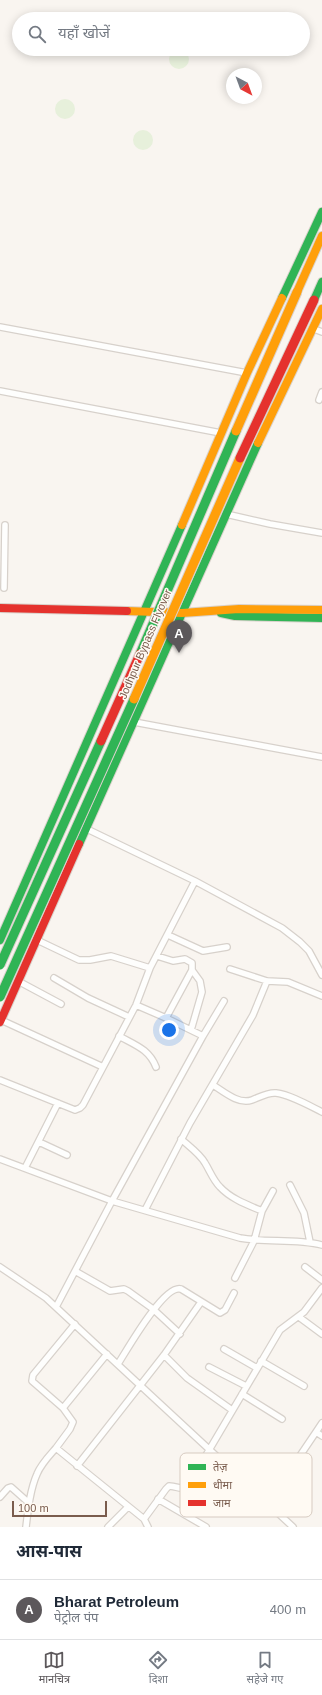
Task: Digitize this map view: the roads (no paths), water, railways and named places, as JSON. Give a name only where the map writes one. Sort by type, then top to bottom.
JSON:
[{"type":"main road","points":[[0,940],[146,611],[152,593],[247,373],[322,212]]},
{"type":"main road","name":"Jodhpur Bypass Flyover","points":[[0,965],[146,640],[322,236]]},
{"type":"main road","name":"Jodhpur Bypass Flyover","points":[[0,997],[126,717],[247,441],[322,282]]},
{"type":"main road","points":[[0,1021],[262,431],[318,330],[322,308]]},
{"type":"main road","points":[[0,608],[182,612],[211,612],[239,609],[322,610]]},
{"type":"main road","points":[[211,612],[235,616],[322,618]]},
{"type":"street","points":[[0,327],[247,373]]},
{"type":"street","points":[[0,391],[221,432]]},
{"type":"street","points":[[319,400],[322,392]]},
{"type":"street","points":[[226,514],[270,524],[322,533]]},
{"type":"street","points":[[4,588],[2,561],[5,525]]},
{"type":"street","points":[[134,722],[322,757]]},
{"type":"street","points":[[86,830],[195,882],[282,928],[309,950],[322,975]]},
{"type":"street","points":[[0,1080],[75,1110],[83,1105],[136,1005],[150,968],[195,882]]},
{"type":"street","points":[[168,935],[203,951],[227,947]]},
{"type":"street","points":[[37,940],[79,960],[90,960],[111,956],[150,968]]},
{"type":"street","points":[[157,956],[173,961],[185,959],[189,960],[193,967],[192,970],[200,981],[202,992],[191,1030]]},
{"type":"street","points":[[230,969],[268,981],[288,982],[322,996]]},
{"type":"street","points":[[166,1018],[192,970]]},
{"type":"street","points":[[54,978],[88,998],[129,1018]]},
{"type":"street","points":[[18,981],[61,1004]]},
{"type":"street","points":[[145,1210],[181,1139],[253,1015],[268,981]]},
{"type":"street","points":[[56,1307],[112,1201],[203,1036],[224,1001]]},
{"type":"street","points":[[136,1005],[203,1036]]},
{"type":"street","points":[[0,1021],[103,1067]]},
{"type":"street","points":[[119,1036],[145,1050],[152,1057],[156,1067]]},
{"type":"street","points":[[213,1085],[242,1101],[250,1101],[274,1093],[282,1094],[322,1112]]},
{"type":"street","points":[[25,1168],[58,1104]]},
{"type":"street","points":[[181,1139],[205,1162],[213,1178],[226,1192],[235,1199],[262,1212]]},
{"type":"street","points":[[39,1142],[67,1155]]},
{"type":"street","points":[[0,1159],[112,1201],[240,1238],[254,1241],[310,1242],[322,1246]]},
{"type":"street","points":[[290,1185],[304,1213],[310,1242]]},
{"type":"street","points":[[235,1278],[254,1241],[262,1212],[273,1191]]},
{"type":"street","points":[[0,1267],[37,1291],[56,1307],[214,1453]]},
{"type":"street","points":[[305,1267],[322,1280]]},
{"type":"street","points":[[75,1271],[110,1291],[124,1289],[128,1290],[154,1309],[180,1334]]},
{"type":"street","points":[[118,1364],[154,1309],[177,1288],[220,1313],[224,1310],[234,1293]]},
{"type":"street","points":[[208,1453],[280,1330],[304,1312],[322,1288]]},
{"type":"street","points":[[77,1466],[180,1334],[201,1302]]},
{"type":"street","points":[[299,1317],[322,1334]]},
{"type":"street","points":[[26,1527],[29,1504],[37,1474],[42,1465],[70,1429],[73,1422],[63,1408],[32,1380],[33,1376],[75,1324]]},
{"type":"street","points":[[224,1349],[257,1368]]},
{"type":"street","points":[[63,1408],[107,1354]]},
{"type":"street","points":[[164,1355],[187,1378],[232,1410]]},
{"type":"street","points":[[261,1361],[304,1386]]},
{"type":"street","points":[[209,1367],[246,1386]]},
{"type":"street","points":[[242,1394],[282,1419]]},
{"type":"street","points":[[302,1453],[322,1423]]},
{"type":"street","points":[[316,1432],[322,1436]]},
{"type":"street","points":[[56,1448],[144,1519],[148,1527]]},
{"type":"street","points":[[144,1519],[169,1486],[177,1489],[180,1488]]},
{"type":"street","points":[[0,1496],[11,1487],[29,1504]]},
{"type":"street","points":[[158,1499],[180,1512]]},
{"type":"street","points":[[108,1527],[128,1507]]},
{"type":"street","points":[[189,1517],[206,1527]]},
{"type":"street","points":[[283,1517],[293,1527]]},
{"type":"place","name":"Bharat Petroleum","points":[[179,653]]}]
